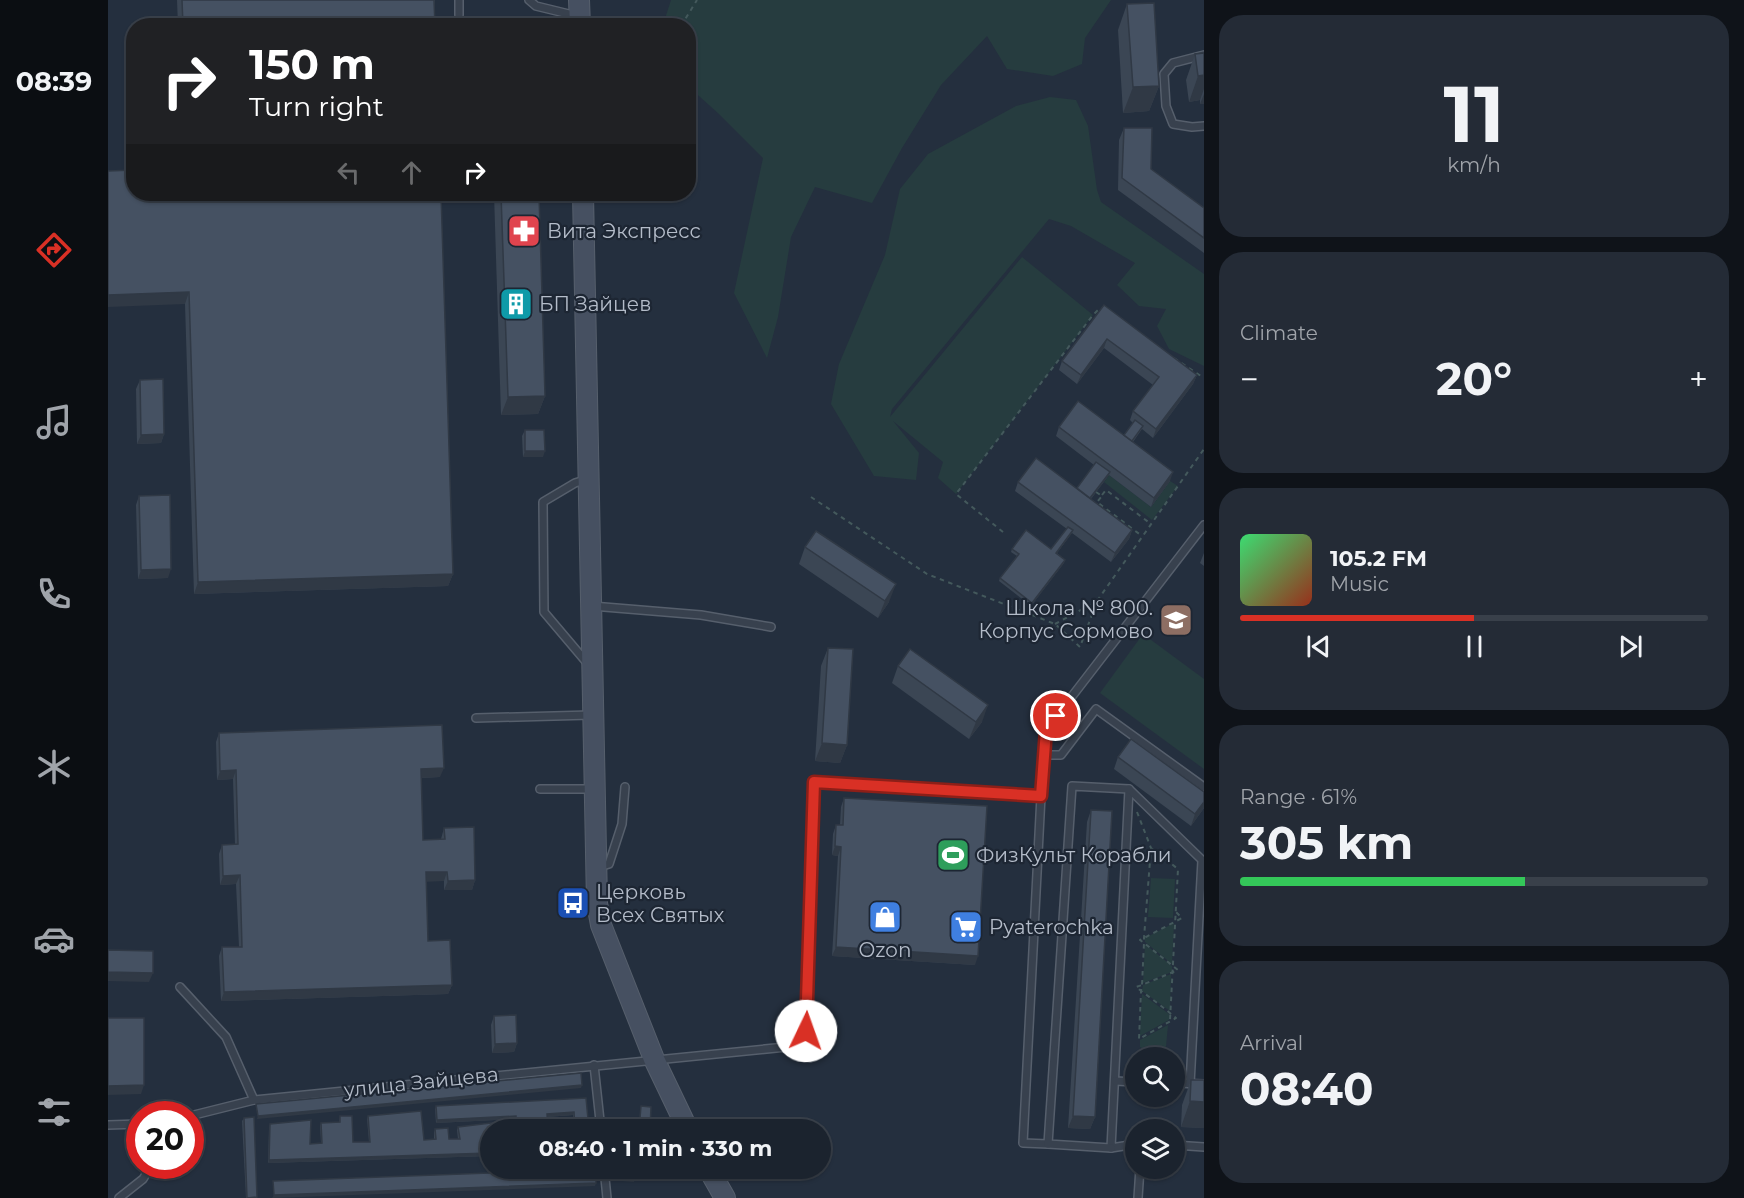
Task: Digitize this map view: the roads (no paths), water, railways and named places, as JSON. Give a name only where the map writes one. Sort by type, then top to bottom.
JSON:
[{"type":"street","points":[[583,201],[597,903],[601,925],[654,1059],[683,1119]]},
{"type":"street","points":[[714,1179],[725,1198]]},
{"type":"lane","points":[[459,0],[459,15]]},
{"type":"lane","points":[[529,0],[536,6],[580,14]]},
{"type":"lane","points":[[1204,56],[1173,63],[1164,74],[1166,106],[1173,124],[1204,126]]},
{"type":"lane","points":[[589,479],[575,483],[543,502],[544,612],[594,670]]},
{"type":"lane","points":[[1125,1146],[1111,1148],[1023,1143],[1046,730],[1204,525]]},
{"type":"lane","points":[[592,606],[701,615],[771,627]]},
{"type":"lane","points":[[1044,755],[1061,756],[1096,709],[1204,787]]},
{"type":"lane","points":[[476,718],[594,715]]},
{"type":"lane","name":"улица Зайцева","points":[[204,1113],[255,1100],[806,1045],[814,782],[1041,796]]},
{"type":"lane","points":[[1048,1144],[1071,786],[1129,789],[1202,860],[1190,1084]]},
{"type":"lane","points":[[597,867],[609,864],[622,824],[625,787]]},
{"type":"lane","points":[[540,789],[596,789]]},
{"type":"lane","points":[[1111,1148],[1129,789]]},
{"type":"lane","points":[[180,987],[226,1037],[255,1100]]},
{"type":"lane","points":[[594,1065],[599,1119]]},
{"type":"lane","points":[[1115,1081],[1125,1081]]},
{"type":"lane","points":[[1185,1084],[1204,1084]]},
{"type":"lane","points":[[108,1125],[126,1124]]},
{"type":"lane","points":[[1185,1146],[1204,1147]]},
{"type":"lane","points":[[119,1198],[142,1179]]},
{"type":"lane","points":[[605,1179],[607,1198]]},
{"type":"lane","points":[[1138,1198],[1139,1179]]},
{"type":"place","name":"Вита Экспресс","points":[[524,231]]},
{"type":"place","name":"БП Зайцев","points":[[516,304]]},
{"type":"place","name":"Школа № 800. Корпус Сормово","points":[[1176,620]]},
{"type":"place","name":"ФизКульт Корабли","points":[[953,855]]},
{"type":"place","name":"Церковь Всех Святых","points":[[573,903]]},
{"type":"place","name":"Ozon","points":[[885,917]]},
{"type":"place","name":"Pyaterochka","points":[[966,927]]}]
